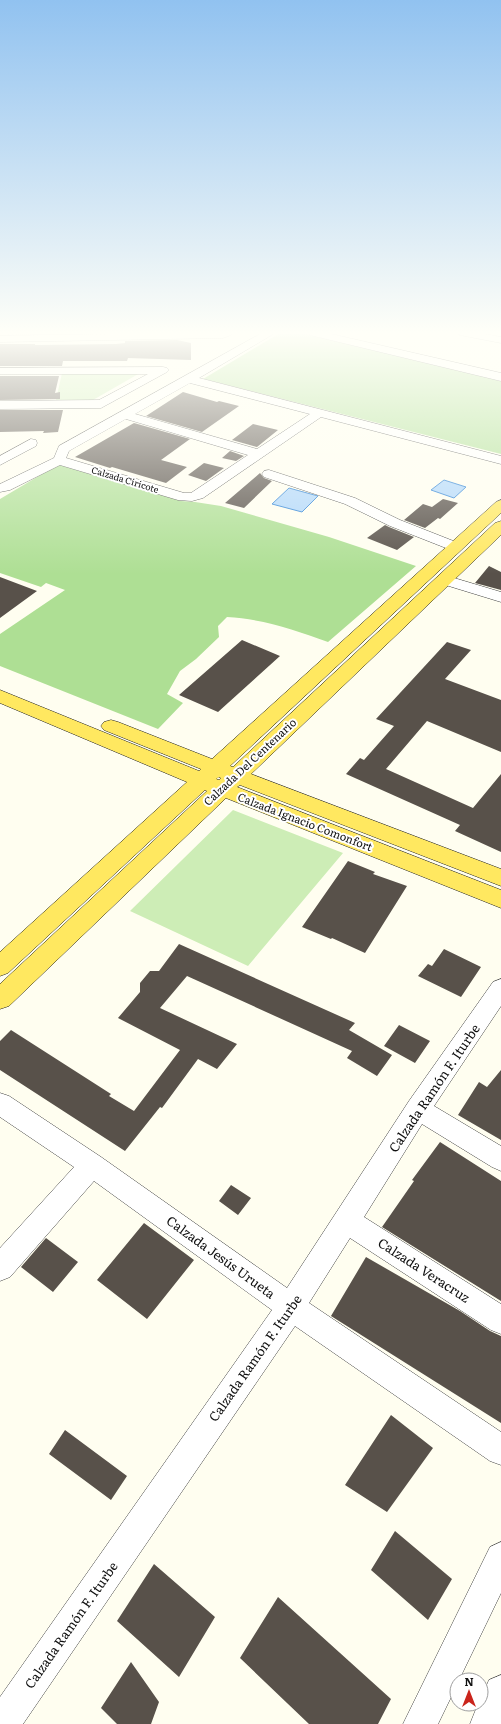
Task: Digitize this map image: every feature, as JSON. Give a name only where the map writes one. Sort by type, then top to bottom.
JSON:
[{"type":"main road","name":"Calzada Del Centenario","points":[[0,966],[501,506]]},
{"type":"main road","name":"Calzada Del Centenario","points":[[0,999],[229,782],[499,530]]},
{"type":"main road","name":"Calzada Ignacio Comonfort","points":[[0,681],[209,774]]},
{"type":"main road","name":"Calzada Ignacio Comonfort","points":[[0,696],[229,782],[501,899]]},
{"type":"main road","name":"Calzada Ignacio Comonfort","points":[[229,782],[501,878]]},
{"type":"street","points":[[2,489],[59,460],[64,449],[129,413]]},
{"type":"street","points":[[125,416],[259,454],[318,413]]},
{"type":"street","points":[[321,413],[501,460]]},
{"type":"street","points":[[0,461],[31,443],[8,444]]},
{"type":"street","name":"Calzada Ciricote","points":[[59,460],[183,497],[192,497],[198,495],[259,454]]},
{"type":"street","points":[[269,474],[350,501],[395,523],[456,547]]},
{"type":"street","points":[[444,580],[501,597]]},
{"type":"street","name":"Calzada Ramón F. Iturbe","points":[[2,1724],[291,1307],[418,1109],[501,988]]},
{"type":"street","name":"Calzada Jesús Urueta","points":[[0,1104],[92,1165],[291,1307],[501,1450]]},
{"type":"street","points":[[418,1109],[501,1159]]},
{"type":"street","points":[[0,1268],[92,1165]]},
{"type":"street","name":"Calzada Veracruz","points":[[347,1221],[501,1320]]},
{"type":"street","points":[[420,1724],[501,1558]]},
{"type":"street","points":[[487,1724],[501,1692]]},
{"type":"green space","points":[[340,413],[501,413],[501,454]]},
{"type":"green space","points":[[59,464],[181,501],[221,506],[329,537],[416,566],[328,642],[291,629],[253,620],[227,617],[218,626],[219,637],[196,659],[180,671],[167,694],[183,703],[158,729],[0,666],[0,634],[65,590],[46,583],[41,587],[0,573],[0,499]]},
{"type":"green space","points":[[233,810],[343,853],[248,966],[130,911]]},
{"type":"water","points":[[444,480],[466,487],[454,498],[431,490]]},
{"type":"water","points":[[289,488],[318,496],[302,512],[272,504]]},
{"type":"building","points":[[0,413],[62,413],[58,432],[0,432]]},
{"type":"building","points":[[150,413],[228,413],[202,432],[146,416]]},
{"type":"building","points":[[134,423],[190,439],[161,460],[187,467],[166,483],[75,457]]},
{"type":"building","points":[[253,424],[278,430],[257,447],[232,440]]},
{"type":"building","points":[[230,451],[244,456],[236,461],[222,458]]},
{"type":"building","points":[[204,463],[224,468],[206,481],[188,475]]},
{"type":"building","points":[[260,473],[264,478],[272,481],[244,508],[225,503]]},
{"type":"building","points":[[443,499],[458,503],[440,519],[438,518],[425,528],[404,520],[423,504],[432,507]]},
{"type":"building","points":[[385,525],[414,537],[397,550],[367,538]]},
{"type":"building","points":[[489,566],[501,572],[501,590],[475,583]]},
{"type":"building","points":[[0,577],[37,591],[0,618]]},
{"type":"building","points":[[242,640],[280,656],[218,712],[179,695]]},
{"type":"building","points":[[447,642],[471,650],[445,679],[501,700],[501,752],[427,721],[386,769],[473,808],[501,774],[501,852],[455,831],[460,825],[346,774],[360,758],[364,760],[394,726],[376,719]]},
{"type":"building","points":[[348,861],[375,872],[373,874],[407,886],[365,953],[332,938],[331,939],[302,927]]},
{"type":"building","points":[[179,944],[355,1023],[349,1030],[392,1055],[377,1076],[347,1058],[352,1051],[187,976],[160,1008],[237,1044],[217,1069],[198,1059],[162,1108],[160,1107],[125,1151],[0,1070],[0,1041],[11,1030],[111,1094],[109,1096],[134,1111],[180,1050],[118,1018],[140,992],[140,983],[150,971],[159,971]]},
{"type":"building","points":[[444,949],[481,967],[461,997],[418,976],[428,964],[432,966]]},
{"type":"building","points":[[399,1025],[430,1041],[415,1063],[384,1046]]},
{"type":"building","points":[[501,1070],[501,1140],[458,1115],[479,1082],[487,1087]]},
{"type":"building","points":[[440,1142],[501,1181],[501,1301],[382,1227],[414,1181],[412,1180]]},
{"type":"building","points":[[231,1185],[251,1198],[238,1215],[219,1201]]},
{"type":"building","points":[[144,1223],[194,1260],[147,1319],[97,1280]]},
{"type":"building","points":[[46,1238],[78,1262],[53,1292],[21,1267]]},
{"type":"building","points":[[366,1257],[460,1311],[490,1331],[501,1336],[501,1423],[331,1316]]},
{"type":"building","points":[[391,1415],[433,1448],[387,1512],[345,1485]]},
{"type":"building","points":[[65,1430],[127,1476],[111,1500],[49,1454]]},
{"type":"building","points":[[395,1531],[452,1579],[428,1620],[371,1570]]},
{"type":"building","points":[[154,1564],[215,1617],[179,1677],[117,1621]]},
{"type":"building","points":[[278,1597],[391,1699],[378,1724],[309,1724],[240,1658]]},
{"type":"building","points":[[131,1662],[159,1702],[151,1724],[117,1724],[101,1708]]}]
